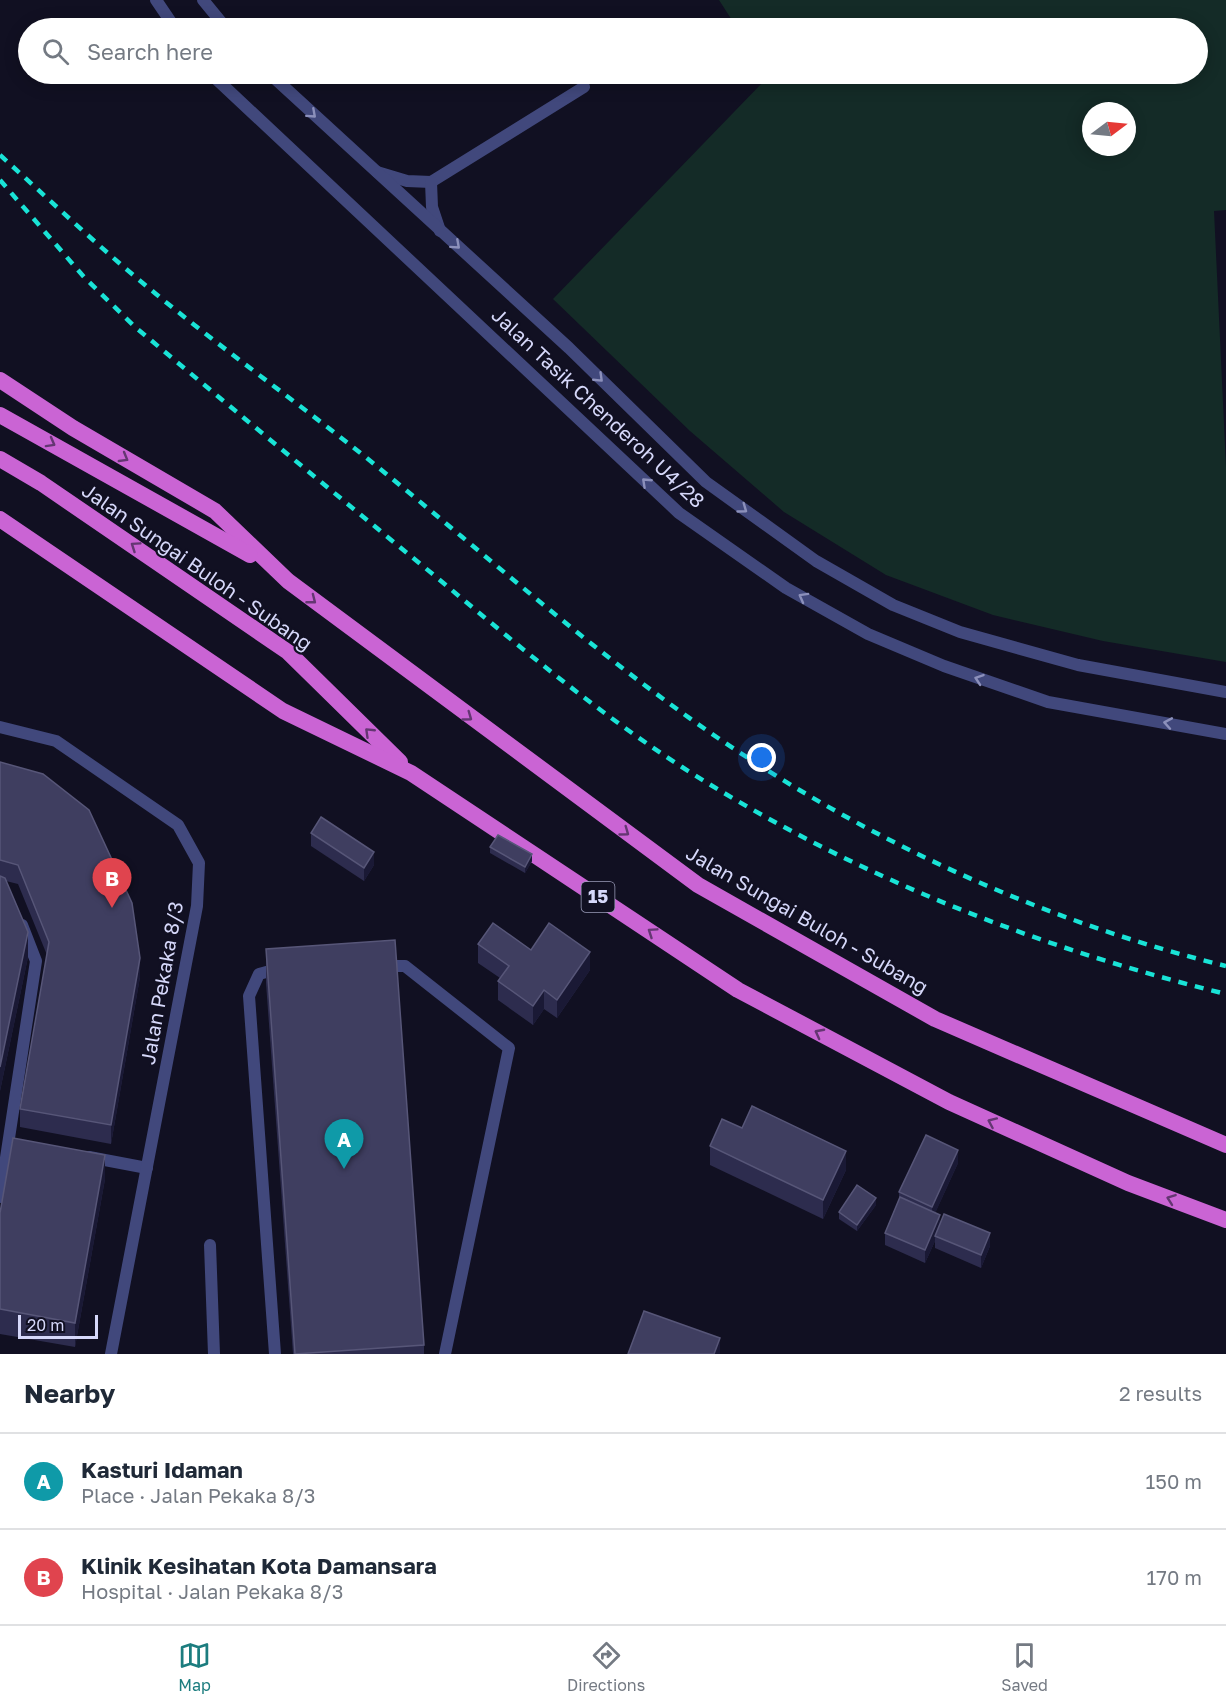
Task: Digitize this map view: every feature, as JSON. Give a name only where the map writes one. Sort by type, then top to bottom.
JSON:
[{"type":"highway","name":"Jalan Sungai Buloh - Subang","points":[[0,380],[74,428],[215,511],[288,581]]},
{"type":"highway","name":"Jalan Sungai Buloh - Subang","points":[[0,415],[239,547],[698,885],[935,1019],[1226,1145]]},
{"type":"highway","name":"Jalan Sungai Buloh - Subang","points":[[0,459],[51,490],[288,652],[411,773]]},
{"type":"highway","name":"Jalan Sungai Buloh - Subang","points":[[0,519],[284,711],[411,773],[738,990],[949,1102],[1128,1184],[1226,1220]]},
{"type":"street","points":[[156,0],[168,18]]},
{"type":"street","points":[[203,0],[218,18]]},
{"type":"street","name":"Jalan Tasik Chenderoh U4/28","points":[[222,84],[679,513],[786,588],[868,634],[944,666],[1048,702],[1226,734]]},
{"type":"street","name":"Jalan Tasik Chenderoh U4/28","points":[[281,84],[569,348],[706,482],[816,561],[893,605],[960,632],[1078,665],[1226,692]]},
{"type":"street","points":[[375,171],[407,181],[431,182],[584,87]]},
{"type":"street","points":[[431,182],[432,207],[440,231]]},
{"type":"street","name":"Jalan Pekaka 8/3","points":[[0,727],[56,741],[86,759],[178,825],[198,863],[197,906],[111,1354]]},
{"type":"street","points":[[0,1197],[11,1141],[36,961],[16,910]]},
{"type":"street","points":[[370,967],[405,966],[509,1048],[445,1354]]},
{"type":"street","points":[[275,1354],[249,996],[259,974],[289,968]]},
{"type":"street","points":[[79,1155],[147,1168]]},
{"type":"street","points":[[210,1245],[214,1354]]},
{"type":"green space","points":[[719,0],[1226,0],[1226,210],[1214,211],[1226,467],[1226,662],[1103,641],[993,615],[886,575],[784,512],[690,431],[553,299],[761,84],[1208,84],[1208,18],[731,18]]},
{"type":"building","points":[[0,762],[43,774],[89,810],[132,903],[140,958],[111,1125],[20,1109],[49,942],[18,865],[0,860]]},
{"type":"building","points":[[321,817],[374,852],[364,868],[311,833]]},
{"type":"building","points":[[498,835],[532,854],[525,867],[490,847]]},
{"type":"building","points":[[0,876],[5,878],[28,932],[0,1067]]},
{"type":"building","points":[[493,923],[531,950],[549,923],[590,952],[557,1000],[544,990],[533,1006],[498,981],[509,966],[478,944]]},
{"type":"building","points":[[395,940],[424,1345],[295,1354],[266,949]]},
{"type":"building","points":[[752,1106],[846,1151],[823,1200],[710,1146],[722,1119],[742,1128]]},
{"type":"building","points":[[926,1135],[958,1150],[932,1207],[899,1192]]},
{"type":"building","points":[[13,1138],[105,1155],[75,1323],[0,1309],[0,1213]]},
{"type":"building","points":[[857,1185],[876,1198],[857,1225],[839,1212]]},
{"type":"building","points":[[900,1197],[940,1215],[925,1250],[885,1233]]},
{"type":"building","points":[[944,1214],[990,1233],[981,1255],[935,1236]]},
{"type":"building","points":[[644,1311],[720,1338],[714,1354],[628,1354]]},
{"type":"railway","points":[[0,155],[116,260],[182,315],[368,459],[584,638],[672,706],[718,738],[837,812],[962,875],[1092,927],[1226,966]]},
{"type":"railway","points":[[0,180],[84,277],[134,326],[525,651],[618,723],[682,767],[745,806],[810,841],[945,903],[1083,954],[1226,994]]},
{"type":"place","name":"Klinik Kesihatan Kota Damansara","points":[[112,908]]},
{"type":"place","name":"Kasturi Idaman","points":[[344,1169]]}]
